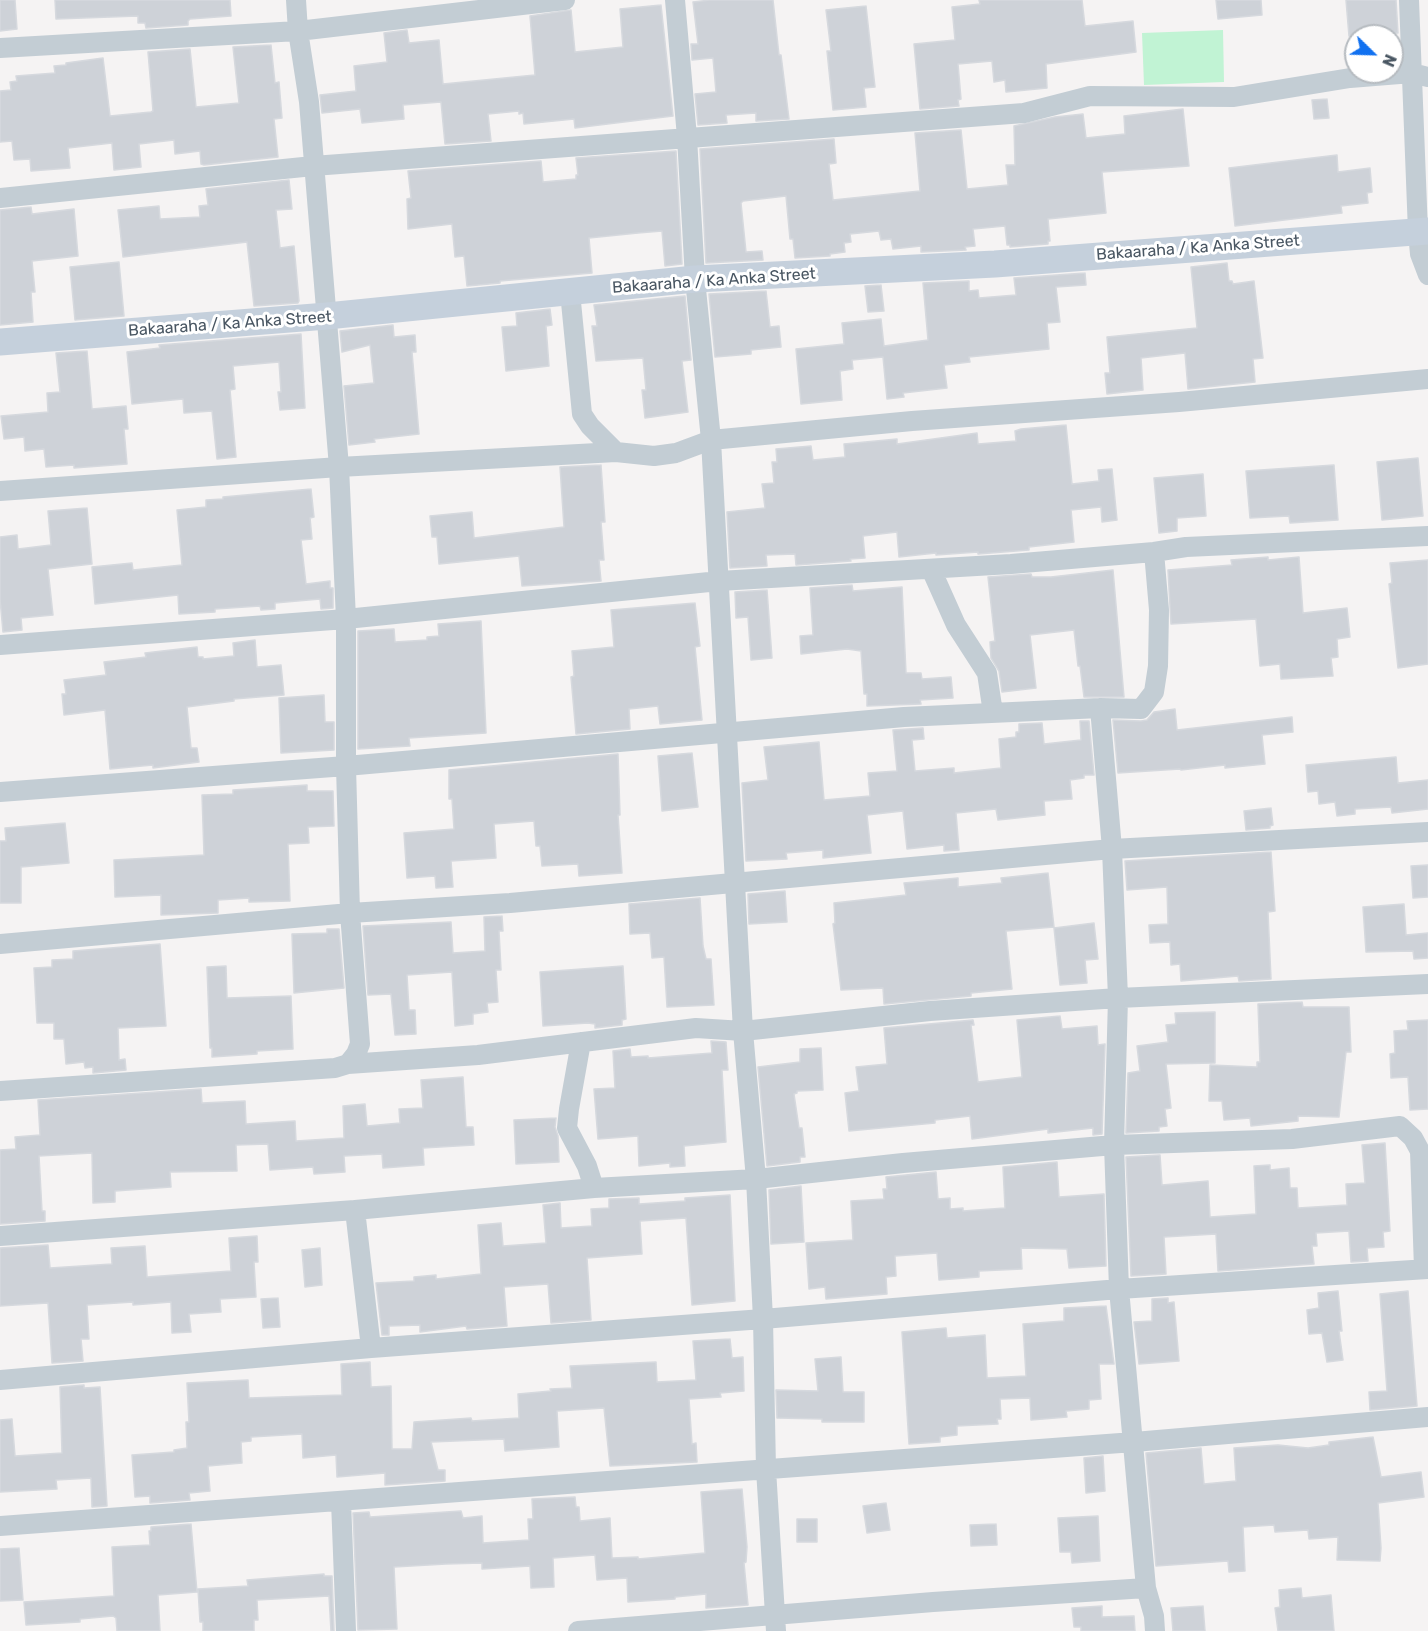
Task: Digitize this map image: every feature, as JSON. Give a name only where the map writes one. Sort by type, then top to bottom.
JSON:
[{"type":"street","points":[[296,0],[298,31],[309,102],[339,467],[346,619],[346,766],[350,913],[360,1044],[348,1064]]},
{"type":"street","points":[[0,48],[298,31],[565,0]]},
{"type":"street","points":[[675,0],[687,137],[695,279],[711,440],[743,1031],[756,1179],[763,1319],[766,1469],[776,1624]]},
{"type":"street","points":[[1409,0],[1420,75],[1423,232],[1420,254],[1428,275]]},
{"type":"street","points":[[0,198],[313,166],[1024,113],[1090,96],[1234,98],[1350,78],[1420,75]]},
{"type":"street","name":"Bakaaraha / Ka Anka Street","points":[[0,342],[327,316],[695,279],[995,264],[1423,232]]},
{"type":"street","points":[[570,292],[582,414],[590,426],[616,452]]},
{"type":"street","points":[[0,491],[339,467],[616,452],[654,456],[676,453],[711,440],[912,421],[1179,402],[1428,377],[1428,388]]},
{"type":"street","points":[[0,645],[346,619],[719,581],[1011,564],[1154,552],[1186,547],[1428,536]]},
{"type":"street","points":[[0,792],[346,766],[904,717],[1100,708],[1141,709],[1154,692],[1158,666],[1160,610],[1154,552]]},
{"type":"street","points":[[931,569],[956,625],[987,673],[993,713]]},
{"type":"street","points":[[1100,708],[1112,849],[1118,998],[1114,1145],[1119,1289],[1146,1588],[1154,1616],[1155,1631]]},
{"type":"street","points":[[0,944],[350,913],[510,903],[1112,849],[1428,832]]},
{"type":"street","points":[[0,1091],[335,1068],[348,1064],[478,1055],[696,1028],[743,1031],[930,1011],[1118,998],[1428,984]]},
{"type":"street","points":[[581,1042],[567,1128],[587,1166],[594,1188]]},
{"type":"street","points":[[0,1236],[355,1210],[594,1188],[756,1179],[903,1162],[1114,1145],[1292,1139],[1400,1126],[1413,1138],[1420,1151],[1426,1269],[1119,1289],[763,1319],[371,1348],[0,1380]]},
{"type":"street","points":[[355,1210],[371,1348]]},
{"type":"street","points":[[0,1526],[1134,1442],[1428,1417]]},
{"type":"street","points":[[341,1501],[346,1631]]},
{"type":"street","points":[[578,1631],[776,1624],[933,1602],[1146,1588]]},
{"type":"green space","points":[[1223,30],[1224,82],[1144,85],[1142,33]]},
{"type":"building","points":[[0,0],[15,0],[17,29],[0,31]]},
{"type":"building","points":[[55,0],[230,0],[231,16],[190,19],[188,25],[146,28],[145,23],[138,23],[138,16],[56,19]]},
{"type":"building","points":[[773,0],[789,119],[756,121],[756,113],[726,115],[727,123],[698,125],[695,94],[716,92],[713,58],[692,60],[691,44],[698,44],[693,2]]},
{"type":"building","points":[[979,0],[1082,0],[1085,26],[1133,21],[1136,52],[1046,64],[1047,88],[1006,92],[1005,80],[994,82],[992,61],[958,64],[961,99],[958,100],[959,106],[920,109],[914,44],[955,40],[952,7],[980,4]]},
{"type":"building","points":[[1216,0],[1261,0],[1262,15],[1218,19]]},
{"type":"building","points":[[1346,0],[1396,0],[1397,24],[1348,24]]},
{"type":"building","points":[[661,5],[673,116],[575,128],[574,119],[524,124],[523,113],[519,114],[519,111],[488,114],[491,141],[445,144],[441,102],[403,105],[404,119],[362,123],[360,109],[322,113],[320,95],[356,91],[354,66],[387,62],[384,33],[407,30],[409,43],[439,40],[443,84],[535,75],[530,16],[571,10],[575,52],[623,47],[620,9]]},
{"type":"building","points":[[866,6],[875,87],[864,88],[866,107],[833,110],[827,51],[831,51],[826,10]]},
{"type":"building","points":[[271,45],[275,83],[279,82],[282,118],[274,119],[278,157],[204,165],[201,164],[200,151],[175,154],[174,140],[139,144],[141,167],[114,170],[112,143],[68,148],[70,168],[31,171],[30,159],[14,160],[12,141],[0,142],[0,91],[11,90],[10,82],[17,81],[16,76],[55,73],[54,66],[103,58],[110,116],[151,112],[153,111],[148,52],[190,49],[196,107],[239,103],[233,47]]},
{"type":"building","points":[[1327,99],[1329,118],[1314,119],[1312,100]]},
{"type":"building","points":[[1183,109],[1189,166],[1102,172],[1106,213],[1048,219],[1050,241],[1048,244],[1010,247],[1007,245],[1005,226],[973,229],[975,246],[965,247],[966,250],[921,252],[921,246],[893,249],[891,239],[881,240],[879,231],[850,234],[851,242],[844,243],[845,252],[830,254],[830,256],[795,258],[793,239],[790,239],[786,196],[741,203],[746,252],[762,251],[763,260],[706,263],[700,149],[834,139],[836,163],[829,164],[833,200],[920,191],[915,133],[961,130],[967,189],[1008,185],[1006,165],[1015,165],[1014,126],[1055,117],[1083,114],[1086,138],[1125,134],[1124,116]]},
{"type":"building","points":[[676,151],[682,264],[665,266],[662,231],[589,238],[592,273],[467,286],[464,256],[455,257],[452,224],[408,229],[407,199],[411,198],[408,171],[541,161],[543,182],[576,179],[578,175],[576,158]]},
{"type":"building","points":[[1337,155],[1338,172],[1370,168],[1372,192],[1367,193],[1368,203],[1341,206],[1342,213],[1235,226],[1229,168]]},
{"type":"building","points":[[289,180],[292,209],[276,210],[280,248],[294,246],[298,303],[254,306],[247,242],[123,257],[118,210],[159,206],[160,219],[200,217],[199,206],[208,205],[206,189]]},
{"type":"building","points":[[31,207],[32,214],[74,209],[78,256],[32,261],[35,292],[31,292],[33,322],[0,325],[0,210]]},
{"type":"building","points":[[119,262],[124,316],[75,320],[70,267]]},
{"type":"building","points":[[1227,263],[1229,281],[1233,284],[1254,281],[1263,358],[1253,359],[1255,382],[1188,389],[1185,353],[1141,358],[1143,390],[1107,394],[1105,373],[1110,373],[1107,337],[1197,328],[1191,267]]},
{"type":"building","points":[[1085,273],[1086,285],[1056,287],[1060,322],[1047,323],[1049,349],[969,357],[970,362],[944,365],[947,388],[903,393],[904,397],[887,399],[883,357],[852,360],[853,369],[840,371],[842,400],[801,404],[796,349],[844,344],[842,323],[881,319],[884,346],[928,340],[923,283],[969,281],[969,291],[978,290],[979,298],[1016,295],[1014,278]]},
{"type":"building","points":[[881,285],[884,311],[868,312],[865,286]]},
{"type":"building","points":[[766,291],[770,327],[779,326],[781,347],[751,350],[751,354],[715,357],[709,294]]},
{"type":"building","points":[[685,296],[691,360],[682,361],[688,412],[645,418],[642,390],[646,390],[643,358],[596,361],[592,326],[597,326],[594,305]]},
{"type":"building","points":[[550,309],[552,325],[546,326],[549,366],[506,371],[502,327],[517,326],[516,313]]},
{"type":"building","points":[[393,325],[394,337],[415,335],[416,352],[412,352],[419,434],[374,439],[375,442],[349,445],[344,386],[374,383],[370,345],[342,352],[340,331]]},
{"type":"building","points":[[301,334],[305,408],[280,410],[279,362],[233,366],[235,389],[230,390],[236,457],[217,459],[212,411],[184,413],[183,399],[132,404],[127,352],[160,348],[159,345]]},
{"type":"building","points":[[87,351],[92,409],[126,406],[128,429],[124,429],[127,464],[74,468],[74,465],[46,467],[44,449],[25,451],[24,437],[4,439],[1,416],[48,412],[47,393],[60,392],[56,353]]},
{"type":"building","points":[[1066,425],[1072,484],[1099,481],[1098,470],[1112,469],[1117,520],[1102,522],[1101,507],[1071,510],[1074,542],[1029,547],[1029,550],[978,554],[978,552],[936,555],[936,553],[899,557],[897,532],[863,536],[865,558],[796,565],[795,554],[766,555],[767,566],[730,568],[727,512],[765,508],[762,484],[774,483],[772,462],[777,462],[776,449],[811,446],[813,460],[845,457],[844,444],[897,439],[897,444],[977,433],[978,444],[1016,441],[1015,431],[1021,429]]},
{"type":"building","points":[[1418,458],[1423,516],[1382,520],[1377,462]]},
{"type":"building","points":[[601,465],[605,522],[601,522],[604,560],[599,560],[601,581],[522,586],[519,556],[439,564],[437,537],[432,537],[430,516],[472,512],[474,538],[564,527],[560,467]]},
{"type":"building","points":[[1334,465],[1338,520],[1290,523],[1289,516],[1250,518],[1246,471]]},
{"type":"building","points":[[1203,474],[1206,516],[1177,518],[1177,531],[1159,533],[1154,478]]},
{"type":"building","points":[[311,489],[314,517],[310,518],[312,539],[301,540],[306,584],[330,581],[330,588],[333,588],[333,608],[321,609],[320,599],[275,603],[275,609],[261,610],[260,606],[179,614],[178,595],[95,604],[92,567],[132,563],[133,570],[182,565],[177,510],[206,507],[206,500],[223,499],[223,497]]},
{"type":"building","points":[[87,508],[92,564],[48,569],[53,615],[21,618],[22,630],[3,632],[0,599],[0,537],[17,535],[18,549],[51,545],[48,511]]},
{"type":"building","points":[[1268,557],[1268,560],[1299,557],[1303,613],[1347,608],[1350,637],[1337,639],[1338,657],[1331,658],[1333,676],[1281,679],[1280,664],[1260,666],[1256,619],[1171,624],[1168,570],[1232,565],[1231,560]]},
{"type":"building","points":[[1428,560],[1428,664],[1398,668],[1389,584],[1392,583],[1390,563]]},
{"type":"building","points":[[1113,570],[1124,697],[1084,697],[1074,630],[1030,635],[1036,688],[1002,692],[999,671],[991,658],[990,642],[995,641],[988,577],[1031,574],[1032,577],[1051,577]]},
{"type":"building","points":[[852,585],[853,591],[902,587],[906,673],[921,673],[922,679],[951,677],[953,698],[920,700],[921,704],[867,706],[861,651],[847,649],[801,654],[800,636],[813,635],[810,588]]},
{"type":"building","points":[[767,590],[772,658],[751,660],[748,617],[736,618],[735,592]]},
{"type":"building","points":[[695,603],[700,646],[695,647],[702,720],[660,724],[658,706],[629,709],[630,729],[576,734],[571,677],[574,676],[572,651],[614,647],[611,610]]},
{"type":"building","points":[[481,621],[486,733],[409,738],[410,746],[358,749],[358,631],[394,629],[395,642],[427,640],[427,637],[439,636],[438,624]]},
{"type":"building","points":[[255,640],[257,667],[281,665],[284,695],[234,699],[234,701],[187,707],[191,748],[197,748],[199,762],[153,768],[153,765],[110,769],[105,710],[64,715],[62,694],[66,694],[64,680],[106,675],[104,662],[146,657],[145,653],[197,647],[198,657],[203,657],[203,659],[234,656],[233,643]]},
{"type":"building","points":[[324,695],[325,722],[334,722],[334,750],[281,753],[279,698]]},
{"type":"building","points":[[1175,709],[1177,730],[1292,717],[1293,732],[1262,735],[1265,764],[1118,773],[1113,720],[1147,720],[1154,712]]},
{"type":"building","points":[[1080,721],[1089,721],[1094,775],[1084,775],[1084,778],[1070,780],[1072,799],[1044,801],[1045,815],[998,820],[996,809],[956,813],[959,850],[944,851],[944,845],[907,849],[903,811],[867,815],[871,853],[823,858],[823,850],[786,853],[787,859],[746,861],[742,783],[768,780],[764,747],[819,742],[824,800],[870,796],[868,773],[897,771],[893,730],[923,728],[924,739],[912,740],[915,771],[954,768],[954,773],[1001,768],[999,739],[1016,737],[1019,724],[1042,723],[1044,744],[1081,740]]},
{"type":"building","points":[[692,753],[698,807],[662,811],[658,756]]},
{"type":"building","points":[[618,754],[620,815],[618,815],[622,873],[579,876],[578,864],[542,866],[540,846],[536,846],[534,821],[494,824],[496,858],[451,861],[453,887],[436,888],[435,876],[407,878],[404,833],[454,829],[452,799],[449,799],[449,770]]},
{"type":"building","points":[[1396,757],[1398,783],[1428,780],[1428,809],[1392,813],[1391,807],[1355,809],[1355,814],[1337,816],[1335,802],[1319,804],[1318,791],[1308,792],[1306,765]]},
{"type":"building","points":[[307,785],[307,791],[333,791],[334,826],[308,827],[309,843],[288,844],[290,901],[249,902],[249,898],[218,900],[218,913],[161,915],[161,895],[115,897],[114,860],[204,855],[202,795],[233,794],[233,790]]},
{"type":"building","points":[[1271,808],[1273,825],[1270,828],[1246,830],[1244,811]]},
{"type":"building","points":[[65,823],[69,863],[21,867],[21,903],[0,903],[0,841],[6,841],[5,828]]},
{"type":"building","points":[[1271,852],[1275,911],[1268,912],[1271,979],[1239,981],[1238,976],[1181,981],[1180,964],[1171,965],[1170,942],[1150,943],[1149,925],[1168,924],[1167,887],[1127,890],[1125,861]]},
{"type":"building","points":[[1428,865],[1428,897],[1413,898],[1411,866]]},
{"type":"building","points":[[1048,873],[1054,927],[1006,931],[1012,989],[971,993],[971,996],[884,1004],[883,988],[841,990],[833,924],[835,923],[834,903],[906,895],[904,883],[958,878],[958,887],[1002,883],[1001,878]]},
{"type":"building","points":[[785,891],[787,922],[749,924],[748,894]]},
{"type":"building","points":[[700,898],[703,946],[706,959],[711,959],[714,1005],[667,1007],[664,957],[652,958],[650,933],[630,934],[629,904]]},
{"type":"building","points":[[1404,904],[1406,935],[1428,933],[1428,958],[1414,959],[1413,951],[1366,952],[1363,907]]},
{"type":"building","points":[[502,916],[503,931],[499,931],[501,970],[496,970],[498,1002],[487,1003],[488,1012],[473,1014],[473,1024],[455,1026],[452,972],[407,975],[409,1010],[415,1010],[416,1034],[395,1035],[391,994],[368,995],[363,926],[451,922],[453,953],[485,951],[484,917]]},
{"type":"building","points":[[1094,923],[1098,959],[1085,960],[1087,983],[1060,985],[1054,928]]},
{"type":"building","points":[[327,929],[339,929],[344,988],[294,993],[292,934],[327,933]]},
{"type":"building","points":[[160,944],[166,1026],[118,1028],[119,1060],[125,1059],[126,1070],[93,1073],[93,1067],[85,1068],[84,1062],[66,1064],[64,1039],[54,1039],[54,1023],[37,1023],[34,968],[52,967],[52,960],[73,959],[73,951]]},
{"type":"building","points":[[226,966],[227,998],[291,996],[293,1049],[212,1057],[207,967]]},
{"type":"building","points":[[623,966],[626,1019],[622,1020],[622,1025],[595,1028],[595,1024],[588,1023],[543,1026],[540,972]]},
{"type":"building","points":[[1302,1002],[1303,1007],[1349,1007],[1351,1052],[1346,1052],[1339,1117],[1298,1116],[1298,1121],[1251,1126],[1250,1118],[1224,1120],[1222,1101],[1209,1101],[1210,1065],[1257,1067],[1257,1062],[1260,1062],[1258,1004]]},
{"type":"building","points":[[1215,1012],[1215,1063],[1166,1064],[1171,1108],[1165,1109],[1167,1126],[1159,1127],[1159,1131],[1126,1133],[1128,1073],[1140,1071],[1137,1046],[1168,1042],[1166,1025],[1176,1024],[1175,1013]]},
{"type":"building","points":[[1060,1016],[1062,1029],[1097,1026],[1098,1045],[1105,1044],[1102,1134],[1093,1135],[1093,1128],[1048,1133],[1048,1129],[972,1139],[970,1116],[935,1120],[935,1123],[849,1131],[845,1093],[859,1091],[856,1067],[887,1064],[884,1028],[973,1020],[974,1025],[971,1025],[978,1082],[1022,1077],[1017,1020]]},
{"type":"building","points":[[1428,1020],[1428,1109],[1410,1110],[1408,1077],[1391,1078],[1390,1054],[1395,1053],[1394,1031],[1408,1030],[1407,1021]]},
{"type":"building","points":[[711,1041],[726,1042],[728,1070],[722,1070],[726,1142],[684,1146],[685,1166],[670,1167],[670,1163],[639,1166],[638,1136],[598,1139],[594,1089],[615,1088],[613,1051],[630,1049],[631,1057],[648,1056],[648,1058],[712,1053]]},
{"type":"building","points":[[821,1048],[823,1090],[797,1091],[794,1094],[799,1128],[802,1128],[805,1157],[800,1157],[800,1162],[767,1166],[758,1067],[800,1062],[800,1049]]},
{"type":"building","points":[[463,1077],[466,1127],[473,1127],[474,1145],[423,1148],[424,1165],[383,1168],[382,1154],[344,1156],[345,1172],[314,1174],[313,1167],[270,1170],[268,1144],[236,1145],[237,1171],[170,1172],[171,1187],[115,1191],[115,1202],[93,1203],[92,1153],[39,1156],[42,1211],[45,1211],[45,1221],[0,1224],[0,1150],[16,1149],[15,1137],[40,1135],[38,1100],[201,1089],[202,1103],[245,1101],[246,1124],[295,1121],[296,1141],[344,1138],[343,1106],[365,1104],[367,1126],[400,1123],[399,1109],[423,1108],[421,1080]]},
{"type":"building","points":[[556,1118],[559,1162],[516,1164],[514,1120]]},
{"type":"building","points":[[1385,1143],[1390,1231],[1383,1232],[1384,1247],[1367,1248],[1368,1261],[1351,1262],[1349,1231],[1316,1233],[1317,1246],[1312,1246],[1314,1264],[1218,1271],[1216,1234],[1164,1237],[1166,1274],[1131,1276],[1126,1157],[1160,1155],[1162,1185],[1208,1181],[1210,1217],[1256,1214],[1254,1166],[1270,1165],[1270,1170],[1289,1168],[1290,1188],[1297,1188],[1298,1208],[1347,1205],[1346,1184],[1365,1183],[1362,1145]]},
{"type":"building","points":[[1057,1162],[1059,1197],[1104,1194],[1106,1266],[1069,1268],[1067,1249],[1021,1248],[1022,1269],[979,1271],[979,1277],[939,1280],[937,1253],[895,1256],[896,1276],[886,1277],[887,1294],[826,1299],[825,1287],[809,1289],[806,1243],[853,1240],[851,1201],[884,1199],[883,1189],[887,1189],[886,1177],[936,1172],[938,1199],[950,1198],[950,1209],[963,1208],[963,1211],[1005,1208],[1003,1167]]},
{"type":"building","points":[[801,1186],[804,1242],[771,1244],[769,1190]]},
{"type":"building","points":[[730,1195],[735,1301],[692,1305],[686,1218],[640,1221],[642,1254],[587,1258],[591,1320],[551,1323],[548,1284],[504,1287],[507,1326],[467,1329],[466,1326],[420,1332],[420,1325],[389,1326],[389,1335],[382,1335],[376,1283],[414,1281],[414,1277],[436,1275],[436,1279],[481,1274],[478,1225],[501,1223],[503,1246],[546,1243],[543,1205],[560,1203],[561,1228],[592,1226],[591,1209],[609,1208],[609,1199],[639,1198],[639,1204]]},
{"type":"building","points":[[257,1236],[258,1262],[254,1262],[256,1297],[220,1299],[221,1312],[189,1314],[191,1332],[172,1333],[171,1302],[87,1305],[89,1339],[81,1339],[83,1361],[52,1363],[48,1303],[0,1306],[0,1248],[48,1245],[50,1268],[112,1264],[111,1248],[145,1246],[147,1277],[231,1271],[229,1238]]},
{"type":"building","points":[[320,1248],[322,1285],[305,1287],[302,1250]]},
{"type":"building","points":[[1338,1291],[1342,1331],[1339,1331],[1343,1360],[1327,1362],[1322,1333],[1309,1334],[1307,1310],[1319,1308],[1318,1293]]},
{"type":"building","points":[[1408,1291],[1417,1406],[1370,1410],[1369,1392],[1387,1391],[1380,1294]]},
{"type":"building","points":[[278,1298],[280,1327],[263,1328],[261,1299]]},
{"type":"building","points":[[1168,1298],[1168,1303],[1174,1302],[1179,1361],[1139,1364],[1134,1322],[1152,1321],[1152,1299]]},
{"type":"building","points":[[1106,1306],[1114,1364],[1099,1364],[1101,1399],[1089,1400],[1089,1409],[1066,1411],[1067,1417],[1031,1420],[1030,1398],[1000,1399],[1001,1419],[997,1419],[998,1424],[957,1426],[957,1435],[940,1437],[940,1442],[909,1444],[902,1332],[946,1328],[947,1338],[985,1335],[987,1378],[1026,1376],[1023,1324],[1064,1321],[1064,1308]]},
{"type":"building","points":[[730,1339],[732,1358],[743,1357],[744,1391],[720,1393],[721,1397],[689,1399],[692,1444],[696,1443],[697,1462],[610,1466],[604,1408],[557,1411],[559,1447],[505,1451],[504,1439],[431,1442],[438,1470],[445,1470],[445,1481],[385,1485],[385,1473],[337,1477],[336,1455],[303,1458],[302,1434],[251,1437],[251,1441],[241,1442],[242,1463],[208,1466],[210,1491],[189,1493],[190,1500],[150,1503],[150,1496],[135,1497],[132,1455],[174,1452],[174,1450],[187,1448],[186,1422],[189,1422],[187,1383],[248,1380],[249,1398],[342,1395],[341,1364],[370,1362],[371,1387],[391,1386],[392,1449],[412,1449],[414,1422],[471,1418],[472,1421],[519,1418],[518,1394],[572,1388],[570,1366],[656,1362],[657,1382],[696,1380],[693,1341]]},
{"type":"building","points":[[841,1357],[843,1392],[864,1392],[864,1422],[822,1422],[822,1419],[777,1418],[776,1390],[818,1391],[815,1359]]},
{"type":"building","points":[[84,1385],[84,1388],[100,1387],[107,1506],[92,1507],[91,1478],[56,1480],[57,1489],[0,1492],[0,1420],[12,1419],[15,1456],[62,1453],[60,1387]]},
{"type":"building","points":[[1373,1437],[1381,1477],[1421,1472],[1424,1497],[1378,1503],[1380,1561],[1337,1560],[1338,1537],[1309,1539],[1308,1530],[1275,1532],[1274,1525],[1243,1527],[1245,1571],[1229,1572],[1228,1561],[1156,1566],[1146,1453],[1201,1448],[1204,1484],[1236,1481],[1234,1448],[1278,1445],[1308,1448],[1329,1445],[1329,1442]]},
{"type":"building","points":[[1103,1456],[1105,1491],[1086,1493],[1084,1458]]},
{"type":"building","points":[[742,1489],[747,1547],[744,1563],[748,1605],[706,1608],[706,1594],[675,1597],[675,1599],[628,1602],[627,1578],[597,1580],[595,1555],[553,1558],[554,1587],[531,1588],[530,1566],[482,1569],[482,1563],[394,1567],[397,1629],[358,1630],[353,1513],[369,1512],[370,1517],[461,1511],[463,1518],[482,1516],[483,1543],[529,1540],[528,1519],[533,1519],[532,1499],[575,1497],[576,1507],[579,1507],[580,1521],[610,1518],[612,1558],[638,1557],[638,1559],[705,1553],[701,1492]]},
{"type":"building","points":[[886,1503],[890,1530],[867,1533],[863,1506]]},
{"type":"building","points":[[1098,1516],[1100,1561],[1072,1563],[1071,1552],[1060,1552],[1058,1518]]},
{"type":"building","points":[[797,1519],[817,1519],[817,1542],[797,1542]]},
{"type":"building","points":[[191,1524],[197,1592],[158,1595],[160,1631],[117,1631],[116,1618],[113,1616],[80,1619],[80,1622],[26,1625],[24,1602],[114,1596],[112,1547],[150,1545],[151,1527]]},
{"type":"building","points":[[996,1524],[997,1545],[971,1546],[970,1525]]},
{"type":"building","points":[[19,1548],[23,1600],[0,1601],[0,1549]]},
{"type":"building","points":[[324,1574],[324,1576],[332,1576],[334,1631],[331,1631],[329,1596],[257,1600],[258,1620],[254,1620],[254,1631],[203,1631],[203,1622],[200,1622],[198,1589],[248,1586],[247,1580]]},
{"type":"building","points":[[1301,1588],[1302,1598],[1331,1595],[1334,1631],[1278,1631],[1275,1608],[1280,1607],[1279,1590]]},
{"type":"building","points":[[1102,1606],[1102,1617],[1134,1616],[1135,1631],[1081,1631],[1081,1627],[1074,1627],[1072,1608]]},
{"type":"building","points":[[1203,1606],[1205,1631],[1173,1631],[1171,1608]]}]
